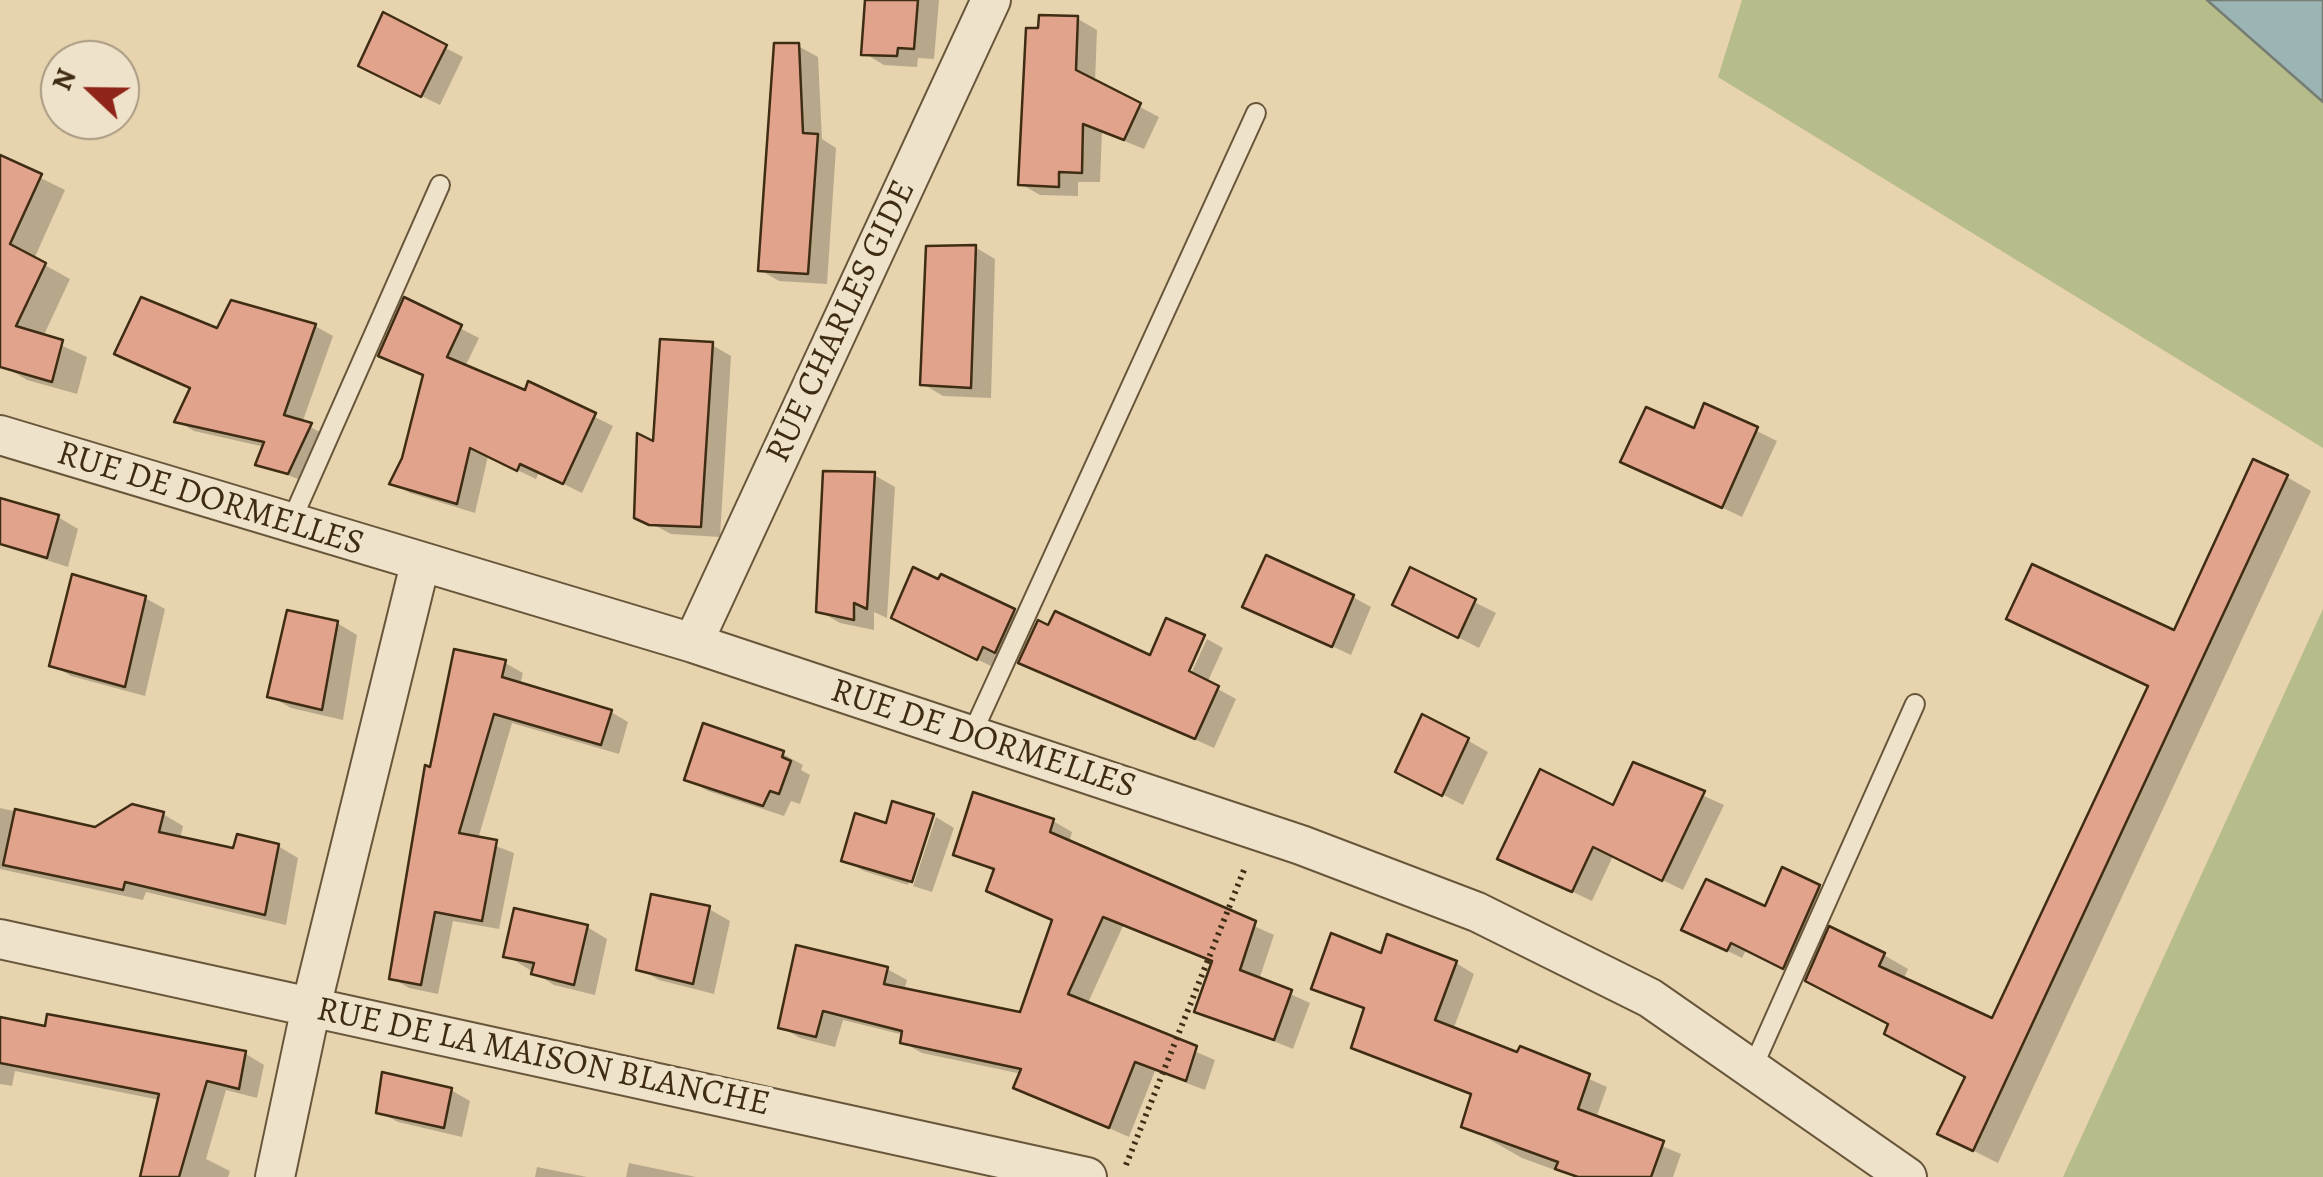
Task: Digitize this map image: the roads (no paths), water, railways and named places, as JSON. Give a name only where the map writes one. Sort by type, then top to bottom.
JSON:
[{"type":"street","name":"RUE CHARLES GIDE","points":[[693,643],[991,0]]},
{"type":"street","name":"RUE DE DORMELLES","points":[[0,436],[693,643],[1260,832],[1478,912],[1650,998],[1907,1177]]},
{"type":"street","points":[[275,1177],[311,1007],[420,564]]},
{"type":"street","name":"RUE DE LA MAISON BLANCHE","points":[[0,938],[1087,1177]]},
{"type":"lane","points":[[972,736],[1256,113]]},
{"type":"lane","points":[[290,524],[440,185]]},
{"type":"lane","points":[[1752,1069],[1915,704]]},
{"type":"water","points":[[2207,0],[2323,0],[2323,102]]}]
